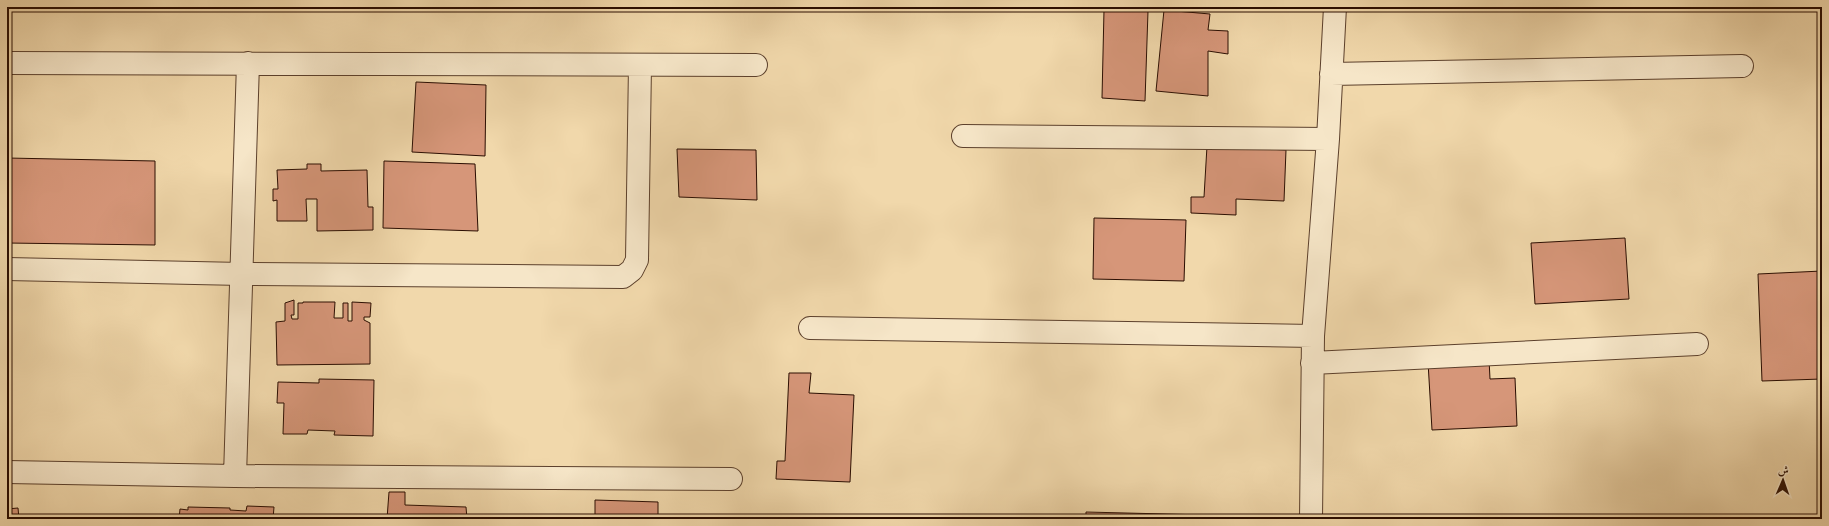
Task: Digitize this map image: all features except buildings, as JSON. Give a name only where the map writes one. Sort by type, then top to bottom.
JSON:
[{"type":"street","points":[[1311,519],[1312,336],[1328,139],[1335,7]]},
{"type":"street","points":[[7,63],[756,65]]},
{"type":"street","points":[[235,476],[248,63]]},
{"type":"street","points":[[7,269],[242,274],[623,276],[632,270],[638,260],[640,65]]},
{"type":"street","points":[[1331,74],[1742,66]]},
{"type":"street","points":[[964,136],[1328,139]]},
{"type":"street","points":[[810,328],[1312,336]]},
{"type":"street","points":[[1312,363],[1697,344]]},
{"type":"street","points":[[7,472],[235,476],[732,479]]}]
